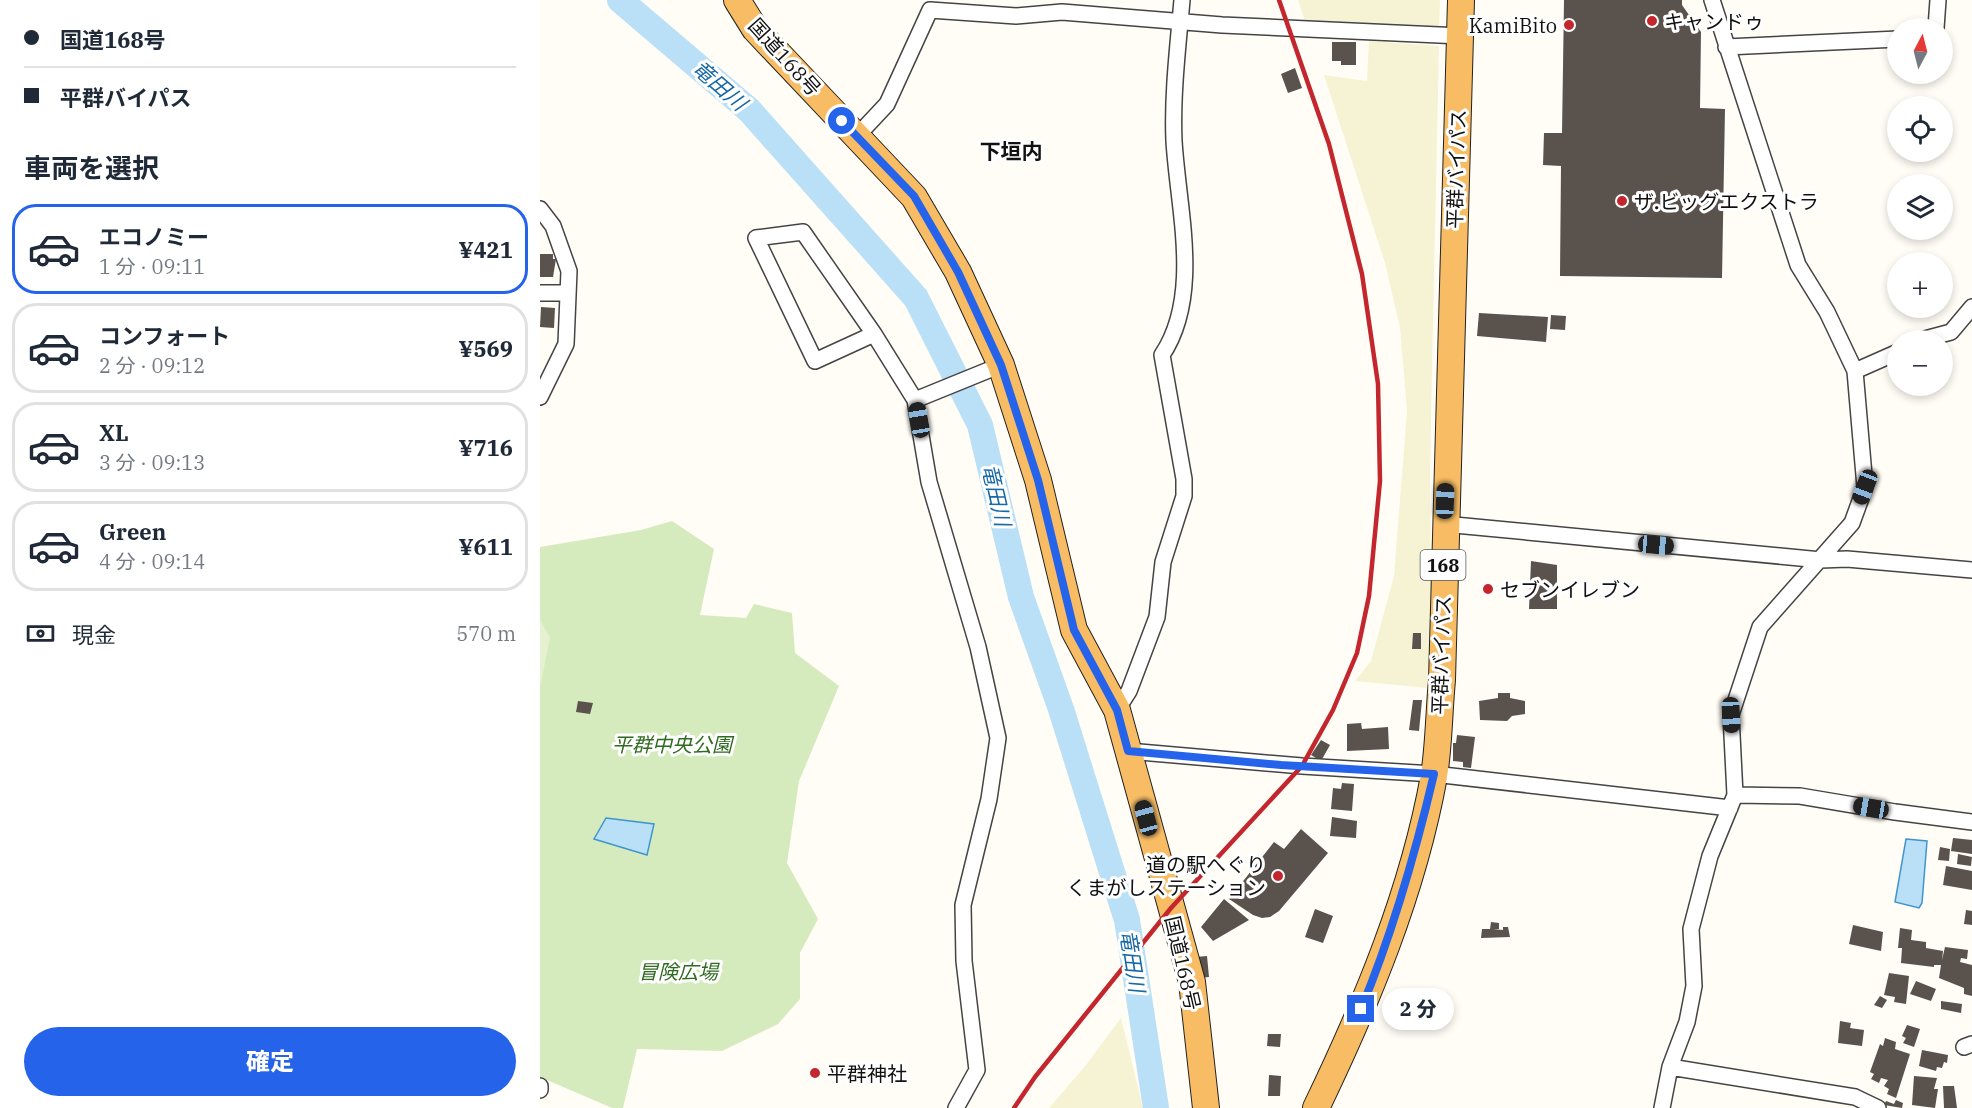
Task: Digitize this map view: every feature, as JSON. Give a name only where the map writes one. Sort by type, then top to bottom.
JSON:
[{"type":"highway","name":"国道168号","points":[[737,0],[755,29],[914,196],[958,272],[1001,365],[1038,480],[1074,630],[1117,710],[1192,982],[1206,1108]]},
{"type":"highway","name":"平群バイパス","points":[[1316,1108],[1386,950],[1415,857],[1434,774],[1442,680],[1444,524],[1461,0]]},
{"type":"street","points":[[1117,710],[1129,691],[1157,617],[1163,562],[1184,496],[1184,479],[1162,355],[1172,340],[1186,290],[1174,139],[1182,0]]},
{"type":"street","points":[[1662,1108],[1670,1067],[1688,1022],[1694,986],[1690,929],[1710,856],[1733,801],[1731,715],[1760,627],[1852,523],[1865,487],[1856,373],[1827,312],[1798,265],[1712,0]]},
{"type":"street","points":[[1937,18],[1938,0]]},
{"type":"street","points":[[857,136],[887,104],[930,10],[1016,16],[1062,12],[1179,21],[1461,36]]},
{"type":"street","points":[[1726,46],[1887,39]]},
{"type":"street","points":[[540,397],[545,372],[566,344],[569,271],[553,226],[541,210]]},
{"type":"street","points":[[874,334],[815,361],[756,238],[803,232],[874,334],[915,400],[929,482],[978,647],[998,738],[989,799],[963,905],[964,961],[977,1070],[956,1108]]},
{"type":"street","points":[[540,293],[568,293]]},
{"type":"street","points":[[1953,330],[1972,307]]},
{"type":"street","points":[[1856,373],[1887,358]]},
{"type":"street","points":[[915,400],[1001,365]]},
{"type":"street","points":[[1444,524],[1821,560],[1847,559],[1972,570]]},
{"type":"street","points":[[1128,751],[1281,765],[1434,774],[1733,801],[1800,796],[1972,822]]},
{"type":"street","points":[[1670,1067],[1855,1097],[1878,1108]]},
{"type":"shaded area","points":[[1298,0],[1440,0],[1439,29],[1305,21]]},
{"type":"shaded area","points":[[1369,41],[1439,46],[1430,467],[1431,636],[1427,688],[1355,681],[1371,661],[1394,576],[1407,411],[1400,328],[1385,263],[1324,75],[1367,81]]},
{"type":"shaded area","points":[[1121,1018],[1143,1108],[1049,1108],[1086,1065]]},
{"type":"green space","name":"平群中央公園","points":[[672,521],[714,549],[700,615],[746,618],[754,604],[792,613],[795,653],[839,686],[799,781],[787,863],[818,919],[800,953],[800,999],[778,1024],[722,1051],[637,1049],[623,1108],[612,1108],[540,1077],[540,547],[641,530]]},
{"type":"green space","points":[[540,619],[550,638],[540,687]]},
{"type":"water","points":[[606,818],[654,824],[647,855],[594,839]]},
{"type":"water","points":[[1906,839],[1927,841],[1922,903],[1919,908],[1895,902]]},
{"type":"building","points":[[1564,0],[1682,0],[1682,5],[1701,32],[1700,108],[1725,109],[1722,278],[1560,276],[1561,166],[1543,165],[1544,133],[1562,133]]},
{"type":"building","points":[[1332,42],[1356,42],[1356,65],[1341,65],[1341,61],[1332,61]]},
{"type":"building","points":[[1295,68],[1302,88],[1288,93],[1281,74]]},
{"type":"building","points":[[540,254],[553,254],[553,259],[556,259],[553,277],[540,277]]},
{"type":"building","points":[[541,307],[555,308],[554,328],[540,327]]},
{"type":"building","points":[[1479,313],[1548,317],[1546,342],[1477,336]]},
{"type":"building","points":[[1551,315],[1566,316],[1565,330],[1550,329]]},
{"type":"building","points":[[1531,561],[1557,565],[1557,609],[1529,609]]},
{"type":"building","points":[[1413,633],[1421,633],[1421,649],[1412,649]]},
{"type":"building","points":[[1498,693],[1510,693],[1510,698],[1525,701],[1525,714],[1512,716],[1507,721],[1480,720],[1479,701],[1498,698]]},
{"type":"building","points":[[1413,700],[1422,700],[1419,731],[1409,730]]},
{"type":"building","points":[[578,701],[593,703],[590,714],[576,712]]},
{"type":"building","points":[[1361,723],[1362,729],[1388,727],[1389,749],[1347,751],[1347,724]]},
{"type":"building","points":[[1457,735],[1475,737],[1471,768],[1463,767],[1463,762],[1453,761],[1453,743],[1456,743]]},
{"type":"building","points":[[1321,740],[1330,745],[1321,761],[1311,755]]},
{"type":"building","points":[[1342,783],[1354,784],[1352,811],[1331,809],[1333,788],[1341,789]]},
{"type":"building","points":[[1332,817],[1357,821],[1356,838],[1330,836]]},
{"type":"building","name":"道の駅へぐり くまがしステーション","points":[[1301,829],[1328,853],[1279,911],[1270,917],[1262,918],[1253,915],[1229,899],[1274,842],[1284,849]]},
{"type":"building","points":[[1953,838],[1972,840],[1972,854],[1951,851]]},
{"type":"building","points":[[1940,847],[1950,849],[1949,861],[1938,860]]},
{"type":"building","points":[[1958,854],[1972,857],[1971,866],[1957,864]]},
{"type":"building","points":[[1946,866],[1972,871],[1972,890],[1943,885]]},
{"type":"building","name":"道の駅へぐり くまがしステーション","points":[[1224,899],[1249,920],[1213,941],[1201,927]]},
{"type":"building","points":[[1315,909],[1333,916],[1323,943],[1305,937]]},
{"type":"building","points":[[1966,910],[1972,911],[1972,925],[1964,924]]},
{"type":"building","points":[[1491,922],[1499,923],[1499,929],[1493,929],[1503,930],[1503,927],[1508,927],[1510,937],[1481,938],[1482,929],[1490,929]]},
{"type":"building","points":[[1853,925],[1883,932],[1881,951],[1849,944]]},
{"type":"building","points":[[1900,928],[1912,930],[1911,940],[1926,942],[1926,948],[1943,951],[1942,960],[1945,947],[1968,950],[1967,959],[1961,958],[1960,962],[1972,965],[1972,996],[1964,994],[1964,988],[1939,978],[1941,965],[1934,965],[1934,967],[1901,963],[1902,948],[1898,948]]},
{"type":"building","points":[[1207,956],[1209,977],[1199,978],[1196,957]]},
{"type":"building","points":[[1889,973],[1909,976],[1906,1004],[1894,1002],[1895,997],[1884,995]]},
{"type":"building","points":[[1916,981],[1936,989],[1931,1001],[1910,994]]},
{"type":"building","points":[[1880,996],[1887,1000],[1882,1008],[1874,1005]]},
{"type":"building","points":[[1941,1001],[1962,1004],[1961,1013],[1941,1009]]},
{"type":"building","points":[[1840,1021],[1851,1023],[1850,1028],[1864,1030],[1862,1046],[1838,1043]]},
{"type":"building","points":[[1907,1025],[1920,1029],[1914,1047],[1903,1043],[1906,1038],[1902,1036]]},
{"type":"building","points":[[1268,1034],[1281,1034],[1280,1047],[1267,1046]]},
{"type":"building","points":[[1885,1038],[1896,1042],[1895,1049],[1910,1054],[1896,1098],[1887,1094],[1889,1089],[1884,1086],[1888,1080],[1881,1078],[1879,1083],[1871,1079],[1874,1074],[1870,1072],[1880,1044],[1883,1046]]},
{"type":"building","points":[[1922,1050],[1948,1055],[1947,1063],[1944,1062],[1942,1068],[1937,1067],[1936,1071],[1919,1066]]},
{"type":"building","points":[[1269,1075],[1281,1076],[1280,1096],[1268,1096]]},
{"type":"building","points":[[1914,1076],[1937,1078],[1934,1089],[1938,1089],[1935,1108],[1912,1105]]},
{"type":"building","points":[[1943,1086],[1954,1086],[1957,1108],[1944,1108]]},
{"type":"building","points":[[1896,1100],[1903,1103],[1902,1108],[1884,1105],[1886,1101],[1894,1104]]},
{"type":"waterway","name":"竜田川","points":[[620,0],[749,110],[916,298],[980,425],[1021,597],[1061,709],[1127,920],[1156,1108]]},
{"type":"railway","points":[[1014,1108],[1035,1077],[1171,908],[1302,766],[1333,710],[1357,653],[1369,596],[1380,481],[1378,384],[1362,274],[1329,144],[1279,0]]},
{"type":"place","name":"キャンドゥ","points":[[1652,21]]},
{"type":"place","name":"KamiBito","points":[[1569,25]]},
{"type":"place","name":"ザ.ビッグエクストラ","points":[[1622,201]]},
{"type":"place","name":"セブンイレブン","points":[[1488,589]]},
{"type":"place","name":"道の駅へぐり くまがしステーション","points":[[1278,876]]},
{"type":"place","name":"平群神社","points":[[815,1073]]},
{"type":"district","name":"下垣内","points":[[1011,151]]},
{"type":"route","points":[[842,121],[914,196],[958,272],[1001,365],[1038,480],[1074,630],[1117,710],[1128,751],[1241,762],[1434,774],[1415,857],[1386,950],[1361,1009]]},
{"type":"park label","name":"冒険広場","points":[[678,971]]}]
